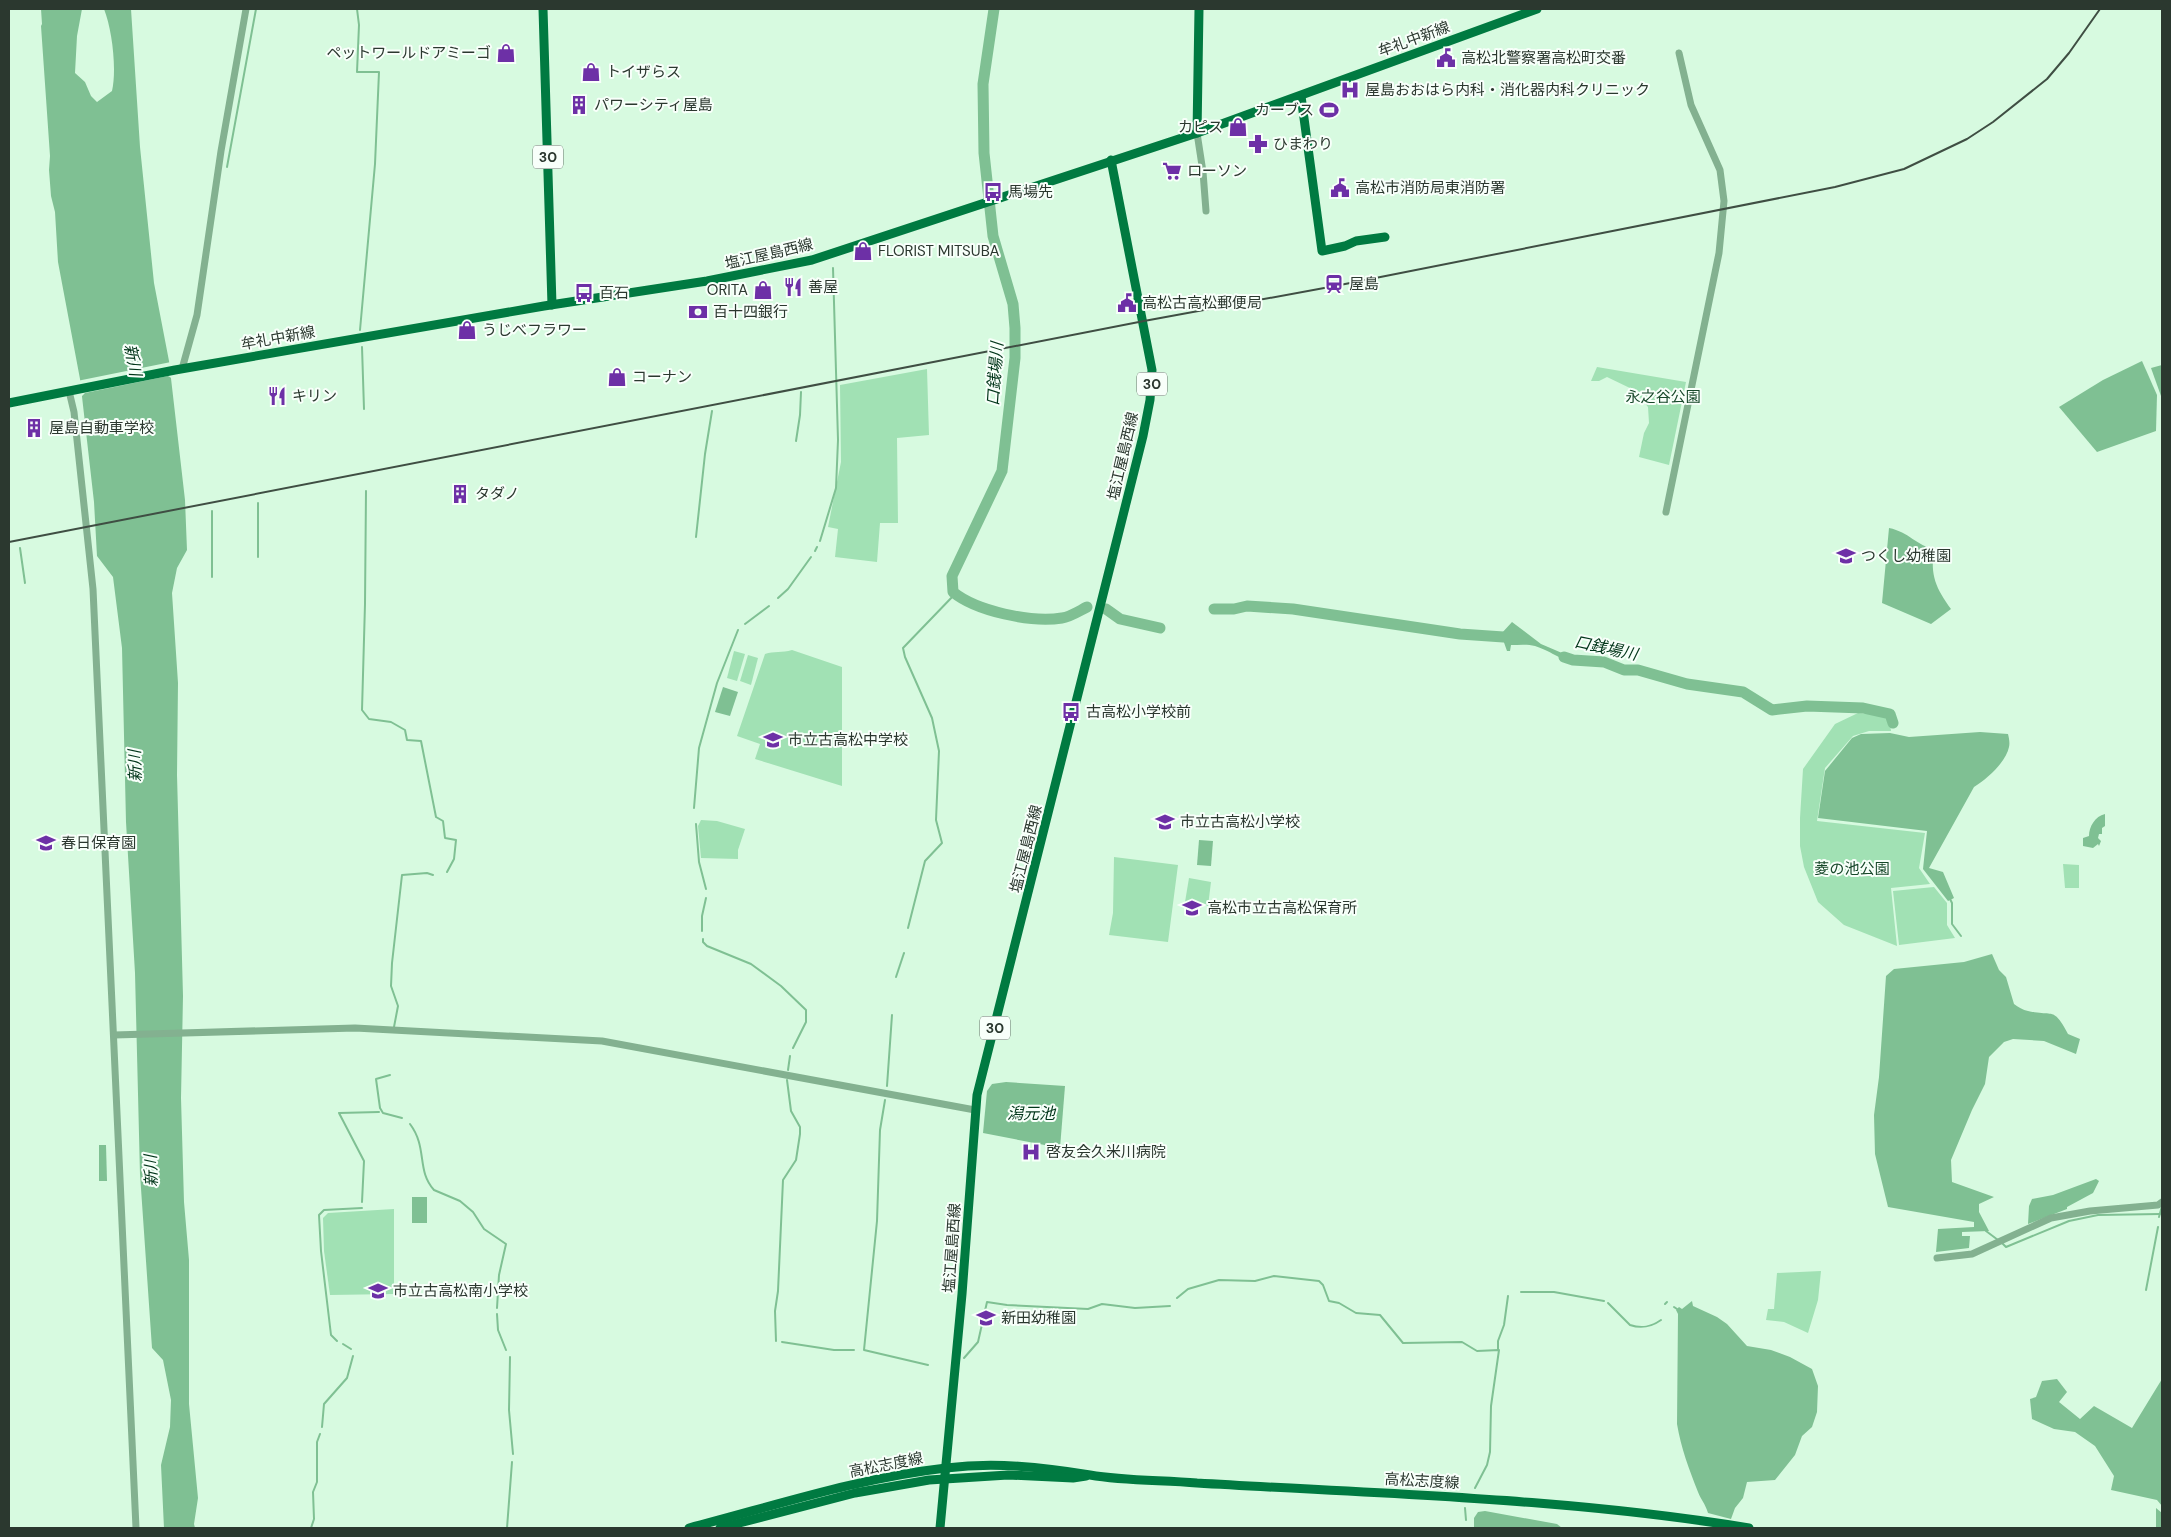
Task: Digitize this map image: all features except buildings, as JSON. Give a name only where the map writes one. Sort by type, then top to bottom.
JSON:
[{"type":"main road","name":"30","points":[[544,9],[552,305]]},
{"type":"main road","points":[[1111,160],[1197,133],[1199,9]]},
{"type":"main road","name":"牟礼中新線","points":[[1197,133],[1537,9]]},
{"type":"main road","points":[[1301,96],[1322,251],[1345,246],[1356,240],[1385,237]]},
{"type":"main road","name":"塩江屋島西線","points":[[552,305],[715,280],[812,260],[1111,160],[1144,321],[1152,380],[1147,418],[1000,1010],[982,1071],[975,1110],[962,1294],[940,1528]]},
{"type":"main road","name":"牟礼中新線","points":[[9,402],[179,369],[552,305]]},
{"type":"main road","name":"高松志度線","points":[[689,1528],[848,1486],[946,1468],[992,1465],[1025,1466],[1091,1475],[1522,1501],[1594,1507],[1749,1528]]},
{"type":"main road","name":"高松志度線","points":[[720,1528],[881,1488],[945,1479],[1008,1475],[1074,1478],[1091,1475]]},
{"type":"street","points":[[179,369],[197,316],[228,104],[246,9]]},
{"type":"street","points":[[1666,512],[1719,253],[1724,201],[1719,167],[1691,105],[1678,53]]},
{"type":"street","points":[[1197,133],[1206,211]]},
{"type":"street","points":[[74,390],[74,412],[93,589],[115,1035],[136,1528]]},
{"type":"street","points":[[115,1035],[355,1028],[602,1041],[687,1055],[975,1110]]},
{"type":"street","points":[[1937,1258],[1972,1254],[2051,1218],[2141,1207],[2162,1202]]},
{"type":"green space","name":"永之谷公園","points":[[1597,367],[1686,382],[1669,465],[1639,457],[1644,433],[1649,423],[1648,407],[1634,390],[1607,377],[1599,381],[1591,381]]},
{"type":"green space","points":[[927,369],[929,435],[897,438],[898,523],[880,523],[877,562],[835,557],[838,529],[828,527],[841,462],[840,385]]},
{"type":"green space","points":[[792,650],[842,667],[842,786],[755,759],[760,744],[737,736],[765,654]]},
{"type":"green space","points":[[734,651],[745,654],[737,681],[727,678]]},
{"type":"green space","points":[[748,655],[758,658],[751,685],[740,681]]},
{"type":"green space","name":"菱の池公園","points":[[1858,713],[1889,716],[1891,731],[1869,731],[1853,736],[1825,768],[1817,821],[1925,833],[1919,868],[1930,884],[1891,888],[1897,946],[1844,925],[1818,902],[1804,867],[1800,846],[1803,769],[1835,724]]},
{"type":"green space","points":[[701,820],[717,821],[745,829],[738,850],[738,859],[701,858],[698,826]]},
{"type":"green space","points":[[1114,857],[1178,865],[1168,942],[1109,935],[1113,913]]},
{"type":"green space","points":[[2063,864],[2079,865],[2079,888],[2065,888]]},
{"type":"green space","points":[[1189,878],[1211,882],[1208,906],[1185,902]]},
{"type":"green space","points":[[1934,887],[1947,903],[1947,925],[1955,938],[1899,945],[1893,891]]},
{"type":"green space","points":[[394,1209],[394,1294],[330,1295],[324,1251],[323,1218],[328,1213]]},
{"type":"green space","points":[[1821,1271],[1818,1300],[1808,1333],[1784,1322],[1766,1320],[1768,1309],[1774,1309],[1777,1273]]},
{"type":"shaded area","points":[[2057,1379],[2067,1392],[2059,1402],[2080,1419],[2094,1406],[2132,1428],[2162,1379],[2162,1506],[2157,1500],[2111,1490],[2114,1476],[2095,1446],[2075,1432],[2054,1429],[2032,1419],[2030,1399],[2036,1397],[2042,1381]]},
{"type":"water","name":"新川","points":[[41,9],[82,9],[77,36],[75,73],[85,82],[91,96],[97,102],[112,91],[114,72],[113,49],[104,9],[131,9],[140,147],[154,283],[169,361],[185,500],[187,550],[177,568],[172,593],[178,683],[177,775],[183,996],[181,1098],[184,1202],[189,1260],[189,1404],[198,1498],[195,1528],[164,1528],[161,1465],[170,1427],[171,1400],[163,1360],[152,1348],[140,1174],[135,973],[126,822],[122,648],[113,577],[97,556],[94,502],[80,379],[58,262],[55,212],[51,196],[49,170],[50,156]]},
{"type":"water","points":[[2142,361],[2157,395],[2156,431],[2097,452],[2059,407],[2103,380]]},
{"type":"water","points":[[2162,365],[2162,396],[2161,396],[2151,368]]},
{"type":"water","points":[[1889,528],[1934,549],[1933,567],[1935,581],[1941,595],[1951,609],[1931,624],[1882,603]]},
{"type":"water","points":[[1512,622],[1541,644],[1583,662],[1563,659],[1532,645],[1511,645],[1510,651],[1507,651],[1501,634]]},
{"type":"water","points":[[723,687],[738,692],[730,716],[715,712]]},
{"type":"water","points":[[1980,732],[2008,734],[2009,745],[2007,753],[2000,764],[1990,775],[1974,787],[1929,868],[1943,872],[1954,898],[1948,901],[1923,869],[1927,831],[1818,818],[1825,771],[1852,738],[1861,734],[1890,733],[1909,737]]},
{"type":"water","points":[[2105,814],[2105,826],[2102,828],[2102,834],[2099,834],[2098,838],[2101,841],[2099,846],[2098,844],[2093,848],[2083,846],[2083,838],[2089,836],[2093,822]]},
{"type":"water","points":[[1199,840],[1213,841],[1211,866],[1197,865]]},
{"type":"water","points":[[1992,954],[1999,970],[2006,977],[2014,1004],[2026,1011],[2056,1016],[2068,1034],[2080,1039],[2076,1054],[2044,1041],[2013,1039],[2004,1042],[1989,1057],[1985,1084],[1951,1160],[1952,1182],[1994,1197],[1979,1204],[1979,1212],[1989,1231],[1962,1232],[1962,1236],[1970,1236],[1969,1248],[1936,1252],[1938,1229],[1974,1227],[1974,1222],[1888,1207],[1875,1154],[1874,1115],[1879,1077],[1886,976],[1894,969],[1964,962]]},
{"type":"water","name":"潟元池","points":[[1006,1082],[1065,1086],[1060,1148],[983,1133],[987,1091],[992,1084]]},
{"type":"water","points":[[99,1145],[106,1145],[107,1181],[99,1181]]},
{"type":"water","points":[[2096,1179],[2099,1181],[2093,1193],[2067,1207],[2067,1209],[2028,1224],[2029,1206],[2032,1199],[2053,1195]]},
{"type":"water","points":[[412,1197],[427,1197],[427,1223],[412,1223]]},
{"type":"water","points":[[1692,1301],[1693,1306],[1717,1317],[1727,1324],[1747,1346],[1771,1350],[1790,1357],[1812,1369],[1818,1386],[1817,1412],[1812,1427],[1802,1436],[1795,1455],[1775,1480],[1747,1482],[1743,1498],[1735,1508],[1731,1519],[1708,1513],[1688,1467],[1677,1424],[1678,1314],[1676,1310],[1679,1307],[1682,1309]]},
{"type":"water","points":[[2156,1508],[2162,1513],[2162,1528],[2156,1528]]},
{"type":"water","points":[[1485,1511],[1557,1524],[1562,1528],[1474,1528],[1474,1518],[1478,1512]]},
{"type":"pier","points":[[171,362],[173,379],[168,376],[85,393],[80,398],[77,381]]},
{"type":"waterway","points":[[227,167],[256,9]]},
{"type":"waterway","points":[[357,9],[359,25],[357,72],[379,72],[375,164],[360,330]]},
{"type":"waterway","name":"口銭場川","points":[[994,9],[983,84],[984,153],[993,236],[1013,304],[1015,358],[1002,471],[952,576],[953,592],[963,599],[989,610],[1035,619],[1065,617],[1087,607]]},
{"type":"waterway","points":[[820,541],[836,488],[838,440],[833,268]]},
{"type":"waterway","points":[[362,347],[364,409]]},
{"type":"waterway","points":[[796,441],[801,392]]},
{"type":"waterway","points":[[696,537],[705,454],[712,411]]},
{"type":"waterway","points":[[366,491],[362,710],[369,719],[391,722],[405,730],[407,740],[421,741],[436,817],[443,821],[445,838],[456,840],[454,859],[447,872]]},
{"type":"waterway","points":[[258,503],[258,557]]},
{"type":"waterway","points":[[212,511],[212,577]]},
{"type":"waterway","points":[[815,551],[817,547]]},
{"type":"waterway","points":[[20,548],[25,583]]},
{"type":"waterway","points":[[778,598],[788,589],[811,557]]},
{"type":"waterway","points":[[908,928],[925,861],[942,843],[936,820],[939,751],[932,718],[905,657],[903,648],[955,594]]},
{"type":"waterway","points":[[745,624],[769,606]]},
{"type":"waterway","name":"口銭場川","points":[[1214,609],[1234,609],[1247,606],[1293,609],[1460,634],[1518,638]]},
{"type":"waterway","name":"口銭場川","points":[[1106,609],[1120,619],[1160,628]]},
{"type":"waterway","points":[[694,808],[699,748],[717,683],[738,630]]},
{"type":"waterway","name":"口銭場川","points":[[1564,657],[1573,660],[1604,662],[1624,670],[1638,670],[1687,684],[1743,692],[1772,710],[1807,706],[1863,708],[1890,714],[1893,723]]},
{"type":"waterway","points":[[696,824],[699,862],[706,889]]},
{"type":"waterway","points":[[394,1027],[398,1006],[391,986],[392,963],[402,875],[427,873],[433,875]]},
{"type":"waterway","points":[[702,931],[702,916],[706,898]]},
{"type":"waterway","points":[[1950,899],[1952,903],[1952,924],[1961,936]]},
{"type":"waterway","points":[[703,939],[707,946],[751,964],[781,986],[806,1010],[806,1022],[793,1048]]},
{"type":"waterway","points":[[896,977],[904,953]]},
{"type":"waterway","points":[[887,1086],[892,1015]]},
{"type":"waterway","points":[[788,1070],[790,1056]]},
{"type":"waterway","points":[[390,1075],[376,1079],[380,1108],[383,1113],[402,1118]]},
{"type":"waterway","points":[[776,1341],[775,1311],[778,1291],[783,1180],[796,1160],[800,1134],[800,1127],[791,1111],[787,1080]]},
{"type":"waterway","points":[[885,1100],[880,1130],[877,1221],[864,1350],[928,1365]]},
{"type":"waterway","points":[[362,1202],[364,1161],[339,1113],[379,1112]]},
{"type":"waterway","points":[[410,1124],[419,1142],[425,1175],[434,1190],[460,1201],[473,1212],[484,1229],[506,1244],[499,1275],[497,1308]]},
{"type":"waterway","points":[[2159,1217],[2162,1206]]},
{"type":"waterway","points":[[337,1341],[331,1335],[321,1251],[319,1215],[324,1210],[362,1208]]},
{"type":"waterway","points":[[2002,1243],[2006,1247],[2069,1221],[2098,1215],[2160,1214]]},
{"type":"waterway","points":[[2146,1290],[2158,1227]]},
{"type":"waterway","points":[[1986,1231],[1998,1240]]},
{"type":"waterway","points":[[1177,1298],[1188,1289],[1219,1280],[1255,1281],[1274,1276],[1319,1281],[1323,1285],[1329,1301],[1339,1303],[1356,1313],[1380,1315],[1403,1343],[1462,1342],[1477,1351],[1499,1350],[1491,1406],[1490,1452],[1487,1465],[1475,1488]]},
{"type":"waterway","points":[[1521,1292],[1554,1292],[1604,1301]]},
{"type":"waterway","points":[[1498,1349],[1508,1296]]},
{"type":"waterway","points":[[964,1358],[978,1342],[987,1302],[1007,1305],[1088,1309],[1102,1304],[1135,1308],[1170,1306]]},
{"type":"waterway","points":[[1608,1303],[1630,1325],[1646,1327],[1661,1320]]},
{"type":"waterway","points":[[497,1314],[498,1330],[506,1350]]},
{"type":"waterway","points":[[782,1342],[834,1350],[854,1350]]},
{"type":"waterway","points":[[343,1344],[351,1349]]},
{"type":"waterway","points":[[322,1427],[324,1404],[347,1378],[353,1356]]},
{"type":"waterway","points":[[510,1357],[509,1410],[513,1454]]},
{"type":"waterway","points":[[311,1528],[314,1519],[313,1492],[317,1482],[317,1442],[320,1434]]},
{"type":"waterway","points":[[507,1528],[512,1462]]},
{"type":"waterway","points":[[1465,1508],[1466,1520]]},
{"type":"railway","points":[[9,542],[1144,321],[1335,286],[1835,187],[1904,169],[1967,139],[1993,122],[2047,79],[2069,53],[2100,9]]},
{"type":"place","name":"ペットワールドアミーゴ","points":[[506,53]]},
{"type":"place","name":"高松北警察署高松町交番","points":[[1446,58]]},
{"type":"place","name":"トイザらス","points":[[591,72]]},
{"type":"place","name":"屋島おおはら内科・消化器内科クリニック","points":[[1350,90]]},
{"type":"place","name":"パワーシティ屋島","points":[[579,105]]},
{"type":"place","name":"カーブス","points":[[1329,110]]},
{"type":"place","name":"カピス","points":[[1238,127]]},
{"type":"place","name":"ひまわり","points":[[1258,144]]},
{"type":"place","name":"ローソン","points":[[1172,171]]},
{"type":"place","name":"高松市消防局東消防署","points":[[1340,188]]},
{"type":"place","name":"馬場先","points":[[993,192]]},
{"type":"place","name":"FLORIST MITSUBA","points":[[863,251]]},
{"type":"place","name":"屋島","points":[[1334,284]]},
{"type":"place","name":"善屋","points":[[793,287]]},
{"type":"place","name":"ORITA","points":[[763,290]]},
{"type":"place","name":"百石","points":[[584,293]]},
{"type":"place","name":"高松古高松郵便局","points":[[1127,303]]},
{"type":"place","name":"百十四銀行","points":[[698,312]]},
{"type":"place","name":"うじべフラワー","points":[[467,330]]},
{"type":"place","name":"コーナン","points":[[617,377]]},
{"type":"place","name":"キリン","points":[[277,396]]},
{"type":"place","name":"屋島自動車学校","points":[[34,428]]},
{"type":"place","name":"タダノ","points":[[460,494]]},
{"type":"place","name":"つくし幼稚園","points":[[1846,556]]},
{"type":"place","name":"古高松小学校前","points":[[1071,712]]},
{"type":"place","name":"市立古高松中学校","points":[[773,740]]},
{"type":"place","name":"市立古高松小学校","points":[[1165,822]]},
{"type":"place","name":"春日保育園","points":[[46,843]]},
{"type":"place","name":"高松市立古高松保育所","points":[[1192,908]]},
{"type":"place","name":"啓友会久米川病院","points":[[1031,1152]]},
{"type":"place","name":"市立古高松南小学校","points":[[378,1291]]},
{"type":"place","name":"新田幼稚園","points":[[986,1318]]}]
